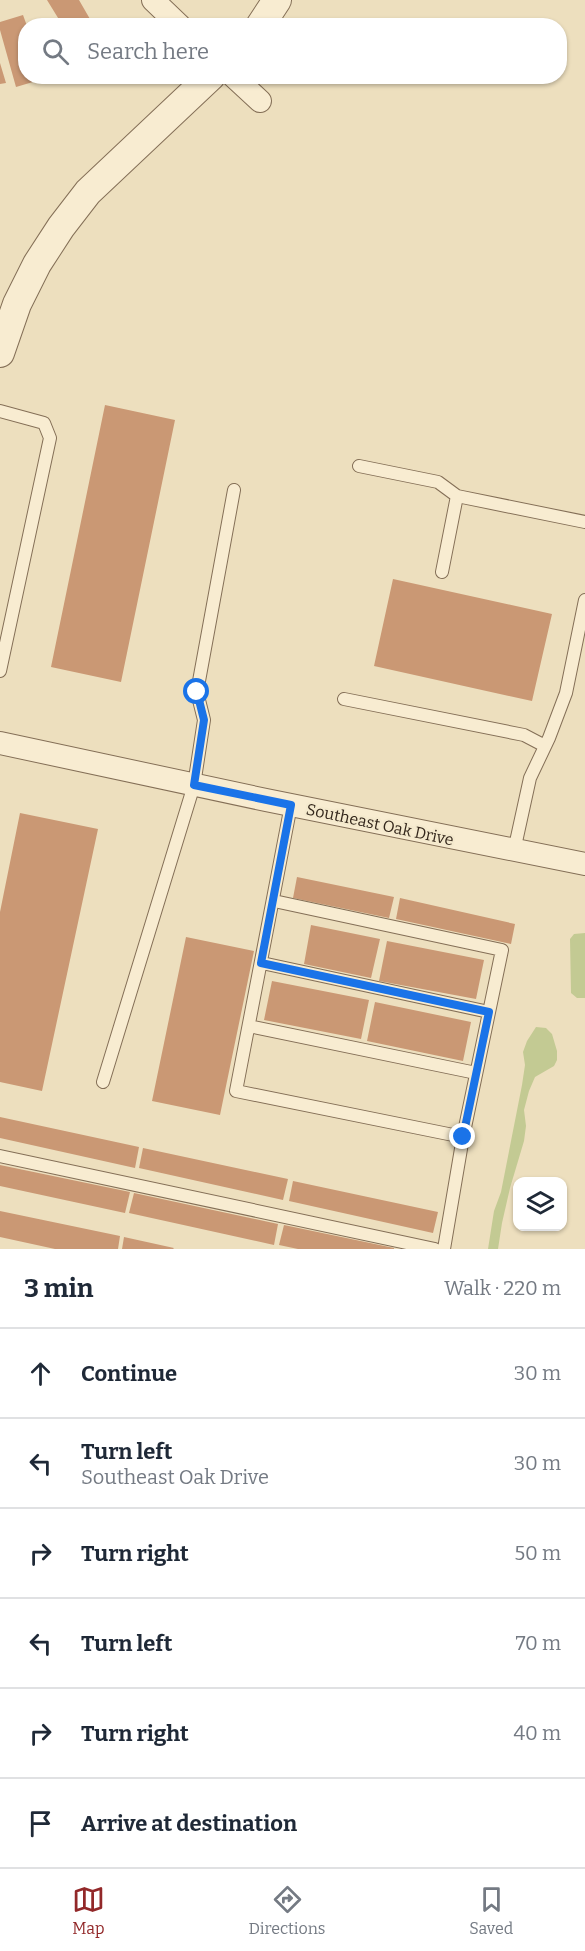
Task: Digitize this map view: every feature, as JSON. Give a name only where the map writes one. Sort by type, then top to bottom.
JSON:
[{"type":"street","points":[[153,0],[172,18]]},
{"type":"street","points":[[265,18],[277,0]]},
{"type":"street","points":[[0,353],[17,304],[37,264],[61,227],[88,192],[203,84]]},
{"type":"street","points":[[241,84],[260,101]]},
{"type":"street","name":"Southeast Oak Drive","points":[[0,743],[194,785],[585,864]]},
{"type":"lane","points":[[0,411],[44,423],[50,438],[0,671]]},
{"type":"lane","points":[[359,466],[438,482],[457,496],[585,522]]},
{"type":"lane","points":[[103,1082],[194,785],[204,720],[197,692],[234,490]]},
{"type":"lane","points":[[442,572],[457,496]]},
{"type":"lane","points":[[514,851],[530,778],[566,693],[585,600]]},
{"type":"lane","points":[[344,699],[524,735],[545,746]]},
{"type":"lane","points":[[291,805],[236,1091],[463,1137]]},
{"type":"lane","points":[[274,901],[502,950],[463,1137],[444,1249]]},
{"type":"lane","points":[[261,963],[489,1012]]},
{"type":"lane","points":[[249,1026],[476,1073]]},
{"type":"lane","points":[[0,1156],[435,1249]]},
{"type":"green space","points":[[585,933],[585,998],[577,998],[571,993],[570,939],[574,934]]},
{"type":"green space","points":[[536,1027],[546,1028],[552,1034],[557,1060],[554,1066],[535,1077],[529,1091],[524,1110],[526,1126],[524,1141],[510,1188],[498,1249],[488,1249],[494,1211],[501,1192],[522,1085],[525,1065],[523,1052]]},
{"type":"building","points":[[47,0],[79,0],[89,18],[58,18]]},
{"type":"building","points":[[23,15],[24,18],[18,18],[18,84],[26,84],[16,87],[0,30],[0,22]]},
{"type":"building","points":[[0,63],[6,83],[0,84]]},
{"type":"building","points":[[105,405],[175,420],[121,682],[51,667]]},
{"type":"building","points":[[393,579],[552,614],[532,701],[374,666]]},
{"type":"building","points":[[20,813],[98,829],[42,1091],[0,1082],[0,912]]},
{"type":"building","points":[[297,877],[394,897],[389,918],[293,898]]},
{"type":"building","points":[[400,898],[515,924],[511,944],[396,919]]},
{"type":"building","points":[[311,925],[380,939],[371,978],[304,964]]},
{"type":"building","points":[[186,937],[254,951],[220,1115],[152,1101]]},
{"type":"building","points":[[387,941],[484,960],[476,999],[379,981]]},
{"type":"building","points":[[272,981],[369,1000],[361,1039],[264,1020]]},
{"type":"building","points":[[375,1002],[471,1022],[463,1061],[367,1041]]},
{"type":"building","points":[[0,1117],[139,1147],[135,1168],[0,1138]]},
{"type":"building","points":[[143,1148],[288,1179],[283,1200],[139,1168]]},
{"type":"building","points":[[0,1165],[130,1192],[125,1213],[0,1186]]},
{"type":"building","points":[[293,1181],[438,1212],[433,1233],[289,1201]]},
{"type":"building","points":[[134,1193],[278,1224],[274,1245],[129,1213]]},
{"type":"building","points":[[0,1211],[120,1236],[118,1249],[55,1249],[0,1237]]},
{"type":"building","points":[[284,1225],[394,1249],[298,1249],[279,1245]]},
{"type":"building","points":[[124,1237],[174,1248],[122,1249]]},
{"type":"route","points":[[197,692],[204,720],[194,785],[291,805],[261,963],[489,1012],[463,1137]]}]
